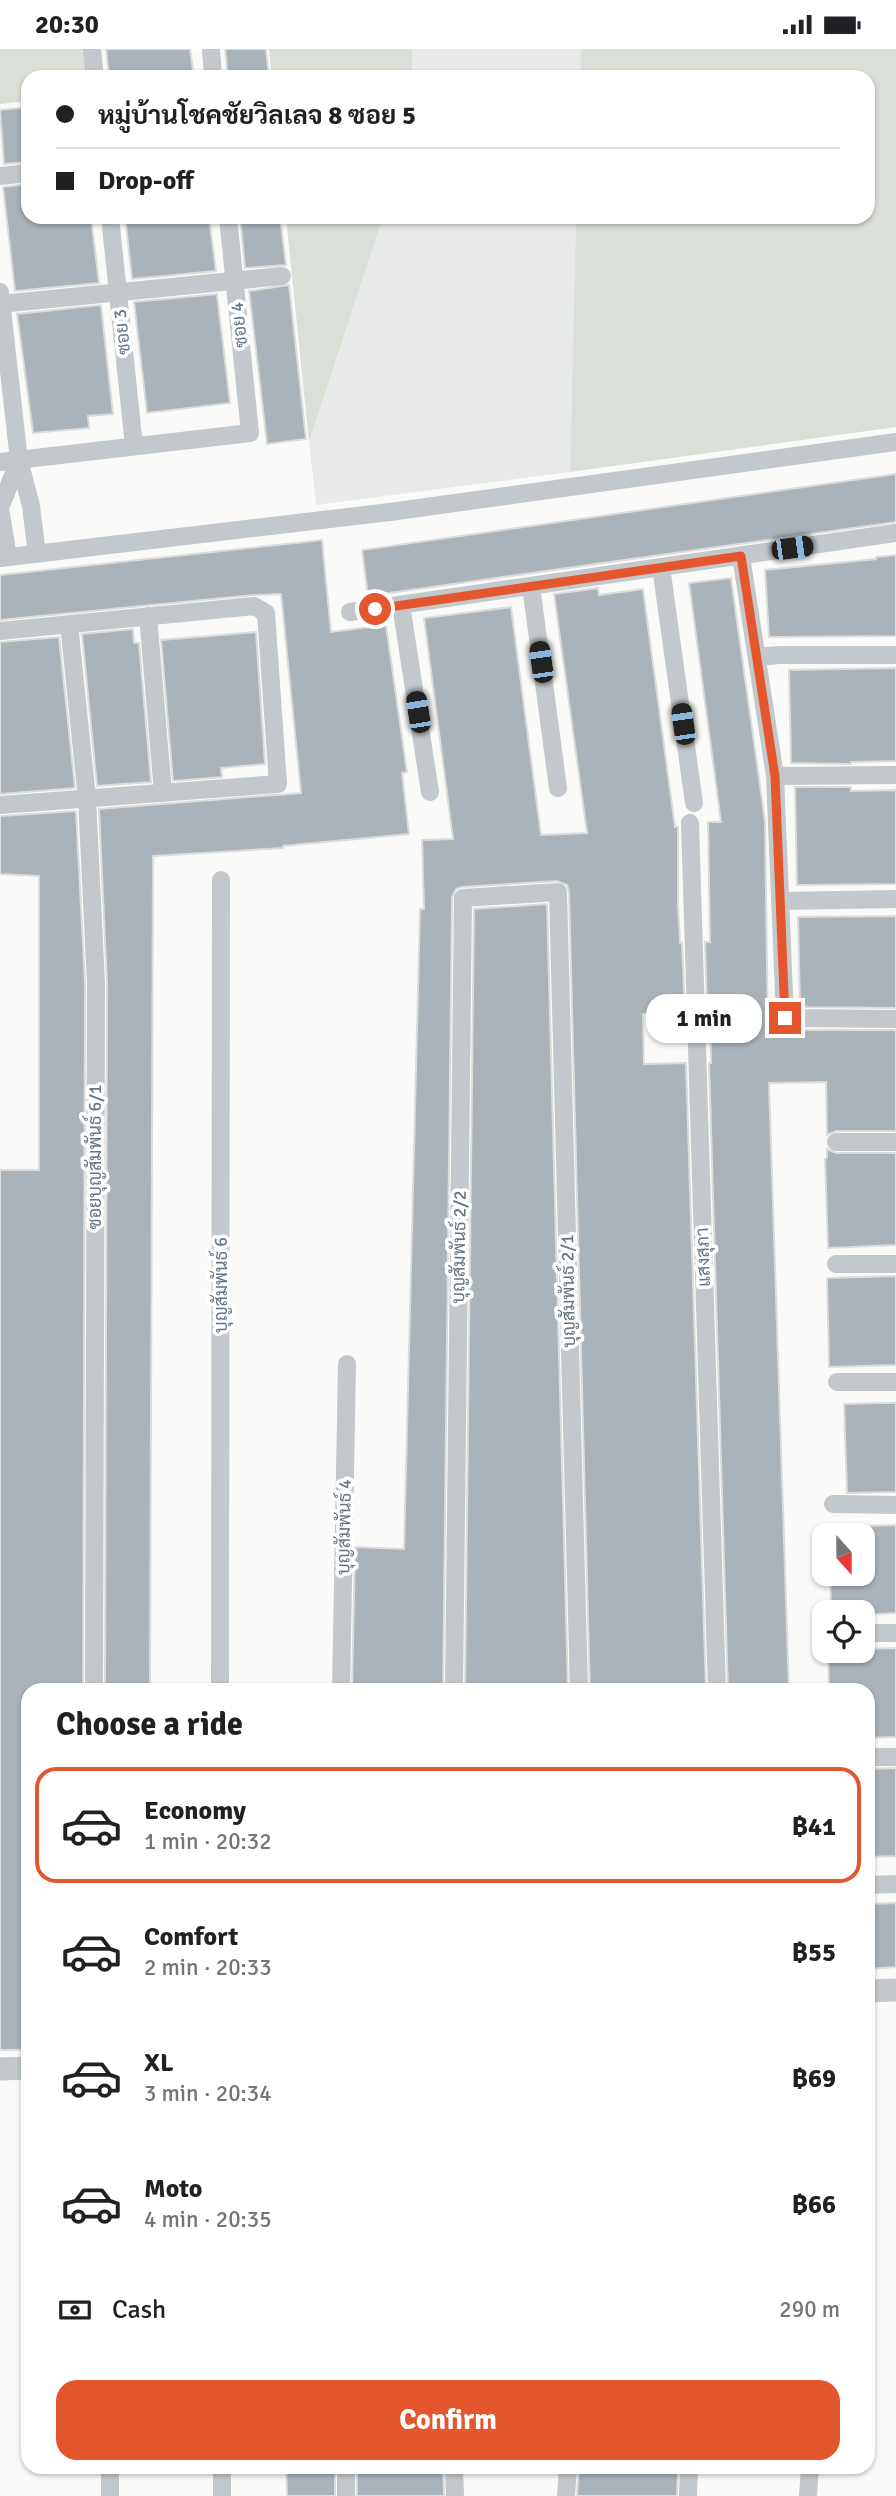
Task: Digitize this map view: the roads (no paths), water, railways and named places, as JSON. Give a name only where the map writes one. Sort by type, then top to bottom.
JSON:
[{"type":"street","points":[[92,49],[94,70]]},
{"type":"street","points":[[211,49],[212,70]]},
{"type":"street","points":[[0,176],[21,174]]},
{"type":"street","name":"ซอย 3","points":[[111,224],[134,446]]},
{"type":"street","name":"ซอย 4","points":[[134,446],[250,433],[229,224]]},
{"type":"street","points":[[37,554],[31,506],[19,460],[0,300],[282,276]]},
{"type":"street","points":[[19,460],[0,508],[4,558],[404,510],[896,442]]},
{"type":"street","points":[[0,462],[134,446]]},
{"type":"street","points":[[350,613],[896,533]]},
{"type":"street","points":[[741,556],[775,776],[785,1018],[896,1019]]},
{"type":"street","points":[[661,567],[694,803]]},
{"type":"street","points":[[531,586],[558,788]]},
{"type":"street","points":[[401,605],[430,792]]},
{"type":"street","points":[[0,631],[254,606],[266,613],[278,784],[0,805]]},
{"type":"street","points":[[148,617],[163,793]]},
{"type":"street","name":"ซอยบุญสัมพันธ์ 6/1","points":[[69,624],[87,798],[96,984],[94,1683]]},
{"type":"street","points":[[757,657],[896,655]]},
{"type":"street","points":[[775,776],[896,775]]},
{"type":"street","name":"แสงสุภา","points":[[690,823],[717,1683]]},
{"type":"street","name":"บุญสัมพันธ์ 6","points":[[220,1683],[221,880]]},
{"type":"street","name":"บุญสัมพันธ์ 2/2","points":[[454,1683],[463,898],[558,892]]},
{"type":"street","name":"บุญสัมพันธ์ 2/1","points":[[558,892],[579,1683]]},
{"type":"street","points":[[782,901],[896,899]]},
{"type":"street","points":[[836,1142],[896,1142]]},
{"type":"street","points":[[836,1264],[896,1264]]},
{"type":"street","name":"บุญสัมพันธ์ 4","points":[[341,1683],[347,1364]]},
{"type":"street","points":[[836,1382],[896,1383]]},
{"type":"street","points":[[833,1504],[896,1505]]},
{"type":"street","points":[[875,1633],[896,1633]]},
{"type":"street","points":[[875,1757],[896,1757]]},
{"type":"street","points":[[875,1885],[896,1884]]},
{"type":"street","points":[[875,1991],[896,1990]]},
{"type":"street","points":[[0,2069],[21,2068]]},
{"type":"street","points":[[110,2474],[110,2496]]},
{"type":"street","points":[[222,2474],[222,2496]]},
{"type":"street","points":[[346,2474],[346,2496]]},
{"type":"street","points":[[454,2474],[455,2496]]},
{"type":"street","points":[[566,2496],[568,2474]]},
{"type":"street","points":[[688,2496],[689,2474]]},
{"type":"street","points":[[808,2496],[810,2474]]}]
